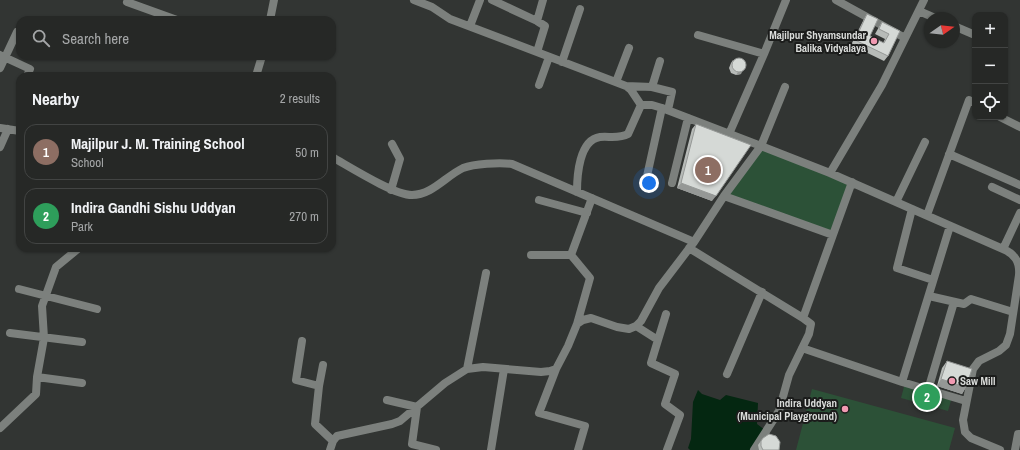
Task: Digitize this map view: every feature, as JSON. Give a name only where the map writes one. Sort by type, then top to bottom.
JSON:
[{"type":"street","points":[[128,0],[127,2],[166,16]]},
{"type":"street","points":[[271,16],[274,0]]},
{"type":"street","points":[[414,0],[433,4],[450,19],[626,86],[631,90],[641,105]]},
{"type":"street","points":[[470,26],[480,0]]},
{"type":"street","points":[[492,0],[545,26],[537,52]]},
{"type":"street","points":[[536,21],[543,0]]},
{"type":"street","points":[[729,134],[786,0]]},
{"type":"street","points":[[836,0],[905,38]]},
{"type":"street","points":[[830,173],[882,85],[924,0]]},
{"type":"street","points":[[562,62],[580,9]]},
{"type":"street","points":[[919,11],[924,13]]},
{"type":"street","points":[[960,29],[972,34]]},
{"type":"street","points":[[0,68],[3,56],[16,34]]},
{"type":"street","points":[[698,35],[764,54]]},
{"type":"street","points":[[616,82],[629,48]]},
{"type":"street","points":[[3,56],[30,69],[29,72]]},
{"type":"street","points":[[539,85],[549,57]]},
{"type":"street","points":[[257,72],[261,60]]},
{"type":"street","points":[[652,87],[660,61]]},
{"type":"street","points":[[626,86],[652,87],[672,92],[665,109],[647,176]]},
{"type":"street","points":[[577,324],[583,320],[591,318],[629,329],[636,326],[641,321],[658,288],[692,245],[724,196],[761,146],[785,87]]},
{"type":"street","points":[[927,215],[969,100],[972,102]]},
{"type":"street","points":[[641,105],[652,105],[665,109],[830,173],[1011,252],[1017,259],[1020,266],[1019,290],[1013,312],[1010,334],[1006,345],[999,351],[979,361],[973,369],[963,420],[965,432],[971,438],[1000,450]]},
{"type":"street","points":[[577,192],[577,182],[584,148],[592,140],[598,137],[618,137],[628,134],[641,105]]},
{"type":"street","points":[[672,183],[688,118]]},
{"type":"street","points":[[1005,120],[1020,128]]},
{"type":"street","points":[[0,147],[4,128],[16,130]]},
{"type":"street","points":[[896,202],[925,142]]},
{"type":"street","points":[[391,190],[400,159],[392,144]]},
{"type":"street","points":[[949,154],[1020,185]]},
{"type":"street","points":[[336,160],[391,190],[412,196],[432,189],[462,169],[471,166],[505,163],[512,164],[592,198],[692,245],[804,318],[811,324],[811,329],[789,375],[779,411],[754,450]]},
{"type":"street","points":[[804,318],[852,182]]},
{"type":"street","points":[[992,187],[1020,200]]},
{"type":"street","points":[[724,196],[833,235]]},
{"type":"street","points":[[571,255],[592,198]]},
{"type":"street","points":[[539,200],[587,213]]},
{"type":"street","points":[[912,209],[897,268],[933,280]]},
{"type":"street","points":[[1003,249],[1020,213]]},
{"type":"street","points":[[902,382],[950,226]]},
{"type":"street","points":[[0,428],[36,394],[37,377],[44,338],[42,306],[56,267],[74,252]]},
{"type":"street","points":[[531,255],[571,255]]},
{"type":"street","points":[[571,255],[590,278],[577,324],[556,369],[539,413],[585,426],[578,450]]},
{"type":"street","points":[[467,369],[486,273]]},
{"type":"street","points":[[19,289],[97,309]]},
{"type":"street","points":[[727,374],[762,292]]},
{"type":"street","points":[[929,296],[964,304],[971,299],[1013,312]]},
{"type":"street","points":[[928,390],[954,302]]},
{"type":"street","points":[[666,314],[651,363],[675,374],[665,404],[680,415],[667,450]]},
{"type":"street","points":[[636,326],[658,340]]},
{"type":"street","points":[[10,333],[82,342]]},
{"type":"street","points":[[302,341],[296,380],[319,386]]},
{"type":"street","points":[[802,348],[902,382],[966,401]]},
{"type":"street","points":[[323,365],[315,424],[333,441]]},
{"type":"street","points":[[330,450],[333,441],[337,436],[400,421],[445,383],[467,369],[476,367],[504,368],[541,372],[556,369]]},
{"type":"street","points":[[491,450],[504,368]]},
{"type":"street","points":[[37,377],[82,383]]},
{"type":"street","points":[[387,400],[417,407]]},
{"type":"street","points":[[417,407],[412,444],[436,450]]},
{"type":"street","points":[[1015,450],[1018,434],[1020,434]]},
{"type":"shaded area","points":[[761,146],[852,183],[833,235],[724,195]]},
{"type":"shaded area","points":[[905,383],[952,397],[948,411],[901,398]]},
{"type":"shaded area","name":"Indira Uddyan (Municipal Playground)","points":[[812,389],[955,428],[949,450],[796,450]]},
{"type":"shaded area","points":[[698,390],[702,394],[720,400],[726,395],[758,403],[757,424],[765,430],[753,450],[690,450],[688,448],[691,439],[693,402]]},
{"type":"building","name":"Majilpur Shyamsundar Balika Vidyalaya","points":[[867,14],[878,19],[870,36],[884,43],[889,34],[879,29],[882,22],[900,31],[888,56],[855,40]]},
{"type":"building","points":[[739,58],[744,60],[746,65],[744,70],[739,72],[734,70],[732,65],[734,60]]},
{"type":"building","points":[[696,124],[751,145],[716,196],[681,183]]},
{"type":"building","points":[[947,361],[972,369],[966,387],[941,379]]},
{"type":"building","points":[[769,434],[776,436],[780,442],[779,450],[763,450],[761,441]]},
{"type":"place","name":"Majilpur Shyamsundar Balika Vidyalaya","points":[[874,41]]},
{"type":"place","name":"Majilpur J. M. Training School","points":[[708,170]]},
{"type":"place","name":"Saw Mill","points":[[952,381]]},
{"type":"place","name":"Indira Gandhi Sishu Uddyan","points":[[927,397]]},
{"type":"place","name":"Indira Uddyan (Municipal Playground)","points":[[845,409]]}]
